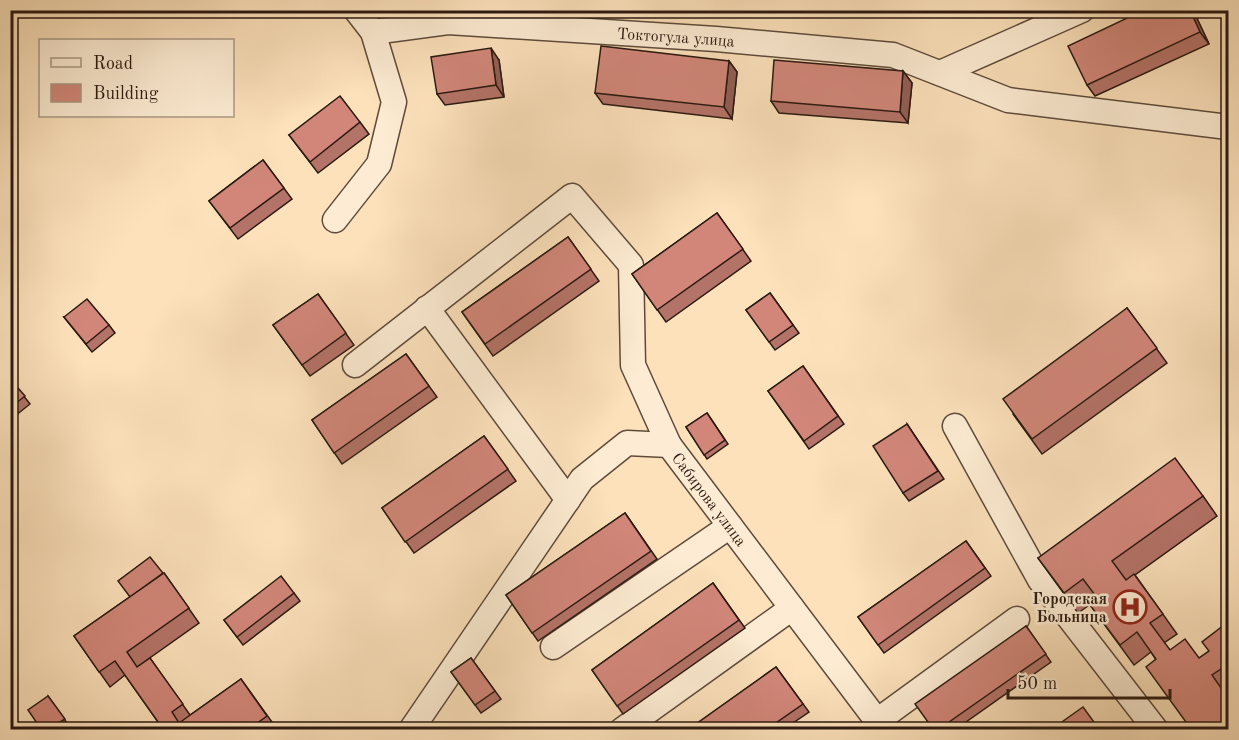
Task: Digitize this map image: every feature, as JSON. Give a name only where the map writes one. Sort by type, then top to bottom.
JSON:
[{"type":"street","points":[[334,220],[379,164],[394,102],[372,32],[356,10]]},
{"type":"street","points":[[940,74],[1082,10]]},
{"type":"street","name":"Токтогула улица","points":[[372,32],[448,22],[716,39],[893,56],[1008,100],[1228,127]]},
{"type":"street","points":[[355,364],[572,196],[631,265],[633,365],[669,445]]},
{"type":"street","points":[[427,308],[568,500]]},
{"type":"street","points":[[955,426],[1040,580],[1156,729]]},
{"type":"street","name":"Сабирова улица","points":[[411,729],[582,479],[627,443],[669,445],[880,725]]},
{"type":"street","points":[[553,647],[730,526]]},
{"type":"street","points":[[622,729],[792,608]]},
{"type":"street","points":[[880,725],[1017,619]]},
{"type":"building","points":[[1144,10],[1190,10],[1200,32],[1087,85],[1068,46]]},
{"type":"building","points":[[601,46],[729,61],[724,107],[595,93]]},
{"type":"building","points":[[491,48],[496,85],[437,94],[431,57]]},
{"type":"building","points":[[774,60],[903,71],[900,112],[771,101]]},
{"type":"building","points":[[340,96],[360,122],[310,162],[289,135]]},
{"type":"building","points":[[263,160],[284,188],[230,228],[209,201]]},
{"type":"building","points":[[717,213],[743,249],[657,310],[632,274]]},
{"type":"building","points":[[568,237],[591,269],[485,344],[462,312]]},
{"type":"building","points":[[770,293],[793,325],[769,342],[746,310]]},
{"type":"building","points":[[318,294],[346,333],[302,365],[273,325]]},
{"type":"building","points":[[87,299],[109,325],[86,344],[64,317]]},
{"type":"building","points":[[1127,308],[1157,348],[1032,439],[1003,399]]},
{"type":"building","points":[[406,354],[429,386],[334,453],[312,420]]},
{"type":"building","points":[[803,366],[838,416],[804,441],[768,391]]},
{"type":"building","points":[[10,379],[25,396],[10,408]]},
{"type":"building","points":[[707,413],[725,440],[704,455],[686,427]]},
{"type":"building","points":[[907,424],[938,471],[903,493],[873,446]]},
{"type":"building","points":[[484,436],[508,469],[405,542],[382,508]]},
{"type":"building","name":"Городская Больница","points":[[1175,458],[1203,496],[1112,561],[1126,580],[1134,574],[1163,614],[1150,623],[1170,650],[1185,639],[1199,658],[1209,651],[1202,642],[1228,622],[1228,678],[1221,669],[1212,675],[1228,698],[1228,729],[1191,729],[1146,667],[1156,659],[1137,632],[1120,645],[1090,605],[1098,599],[1083,579],[1064,593],[1038,558]]},
{"type":"building","points":[[625,513],[651,551],[532,633],[506,595]]},
{"type":"building","points":[[966,541],[985,568],[878,645],[858,617]]},
{"type":"building","points":[[150,557],[163,573],[130,597],[118,581]]},
{"type":"building","points":[[164,573],[189,608],[127,652],[137,667],[150,658],[183,704],[172,712],[179,723],[241,679],[267,716],[249,729],[163,729],[115,661],[99,672],[74,636]]},
{"type":"building","points":[[281,576],[294,593],[237,637],[224,620]]},
{"type":"building","points":[[713,583],[739,620],[617,706],[592,670]]},
{"type":"building","points":[[1026,626],[1046,654],[939,729],[933,729],[915,704]]},
{"type":"building","points":[[471,658],[495,691],[475,705],[451,672]]},
{"type":"building","points":[[776,667],[803,704],[767,729],[689,729]]},
{"type":"building","points":[[48,696],[65,719],[49,729],[41,729],[28,710]]},
{"type":"building","points":[[1083,707],[1099,729],[1052,729]]},
{"type":"place","name":"Городская Больница","points":[[1130,607]]}]
